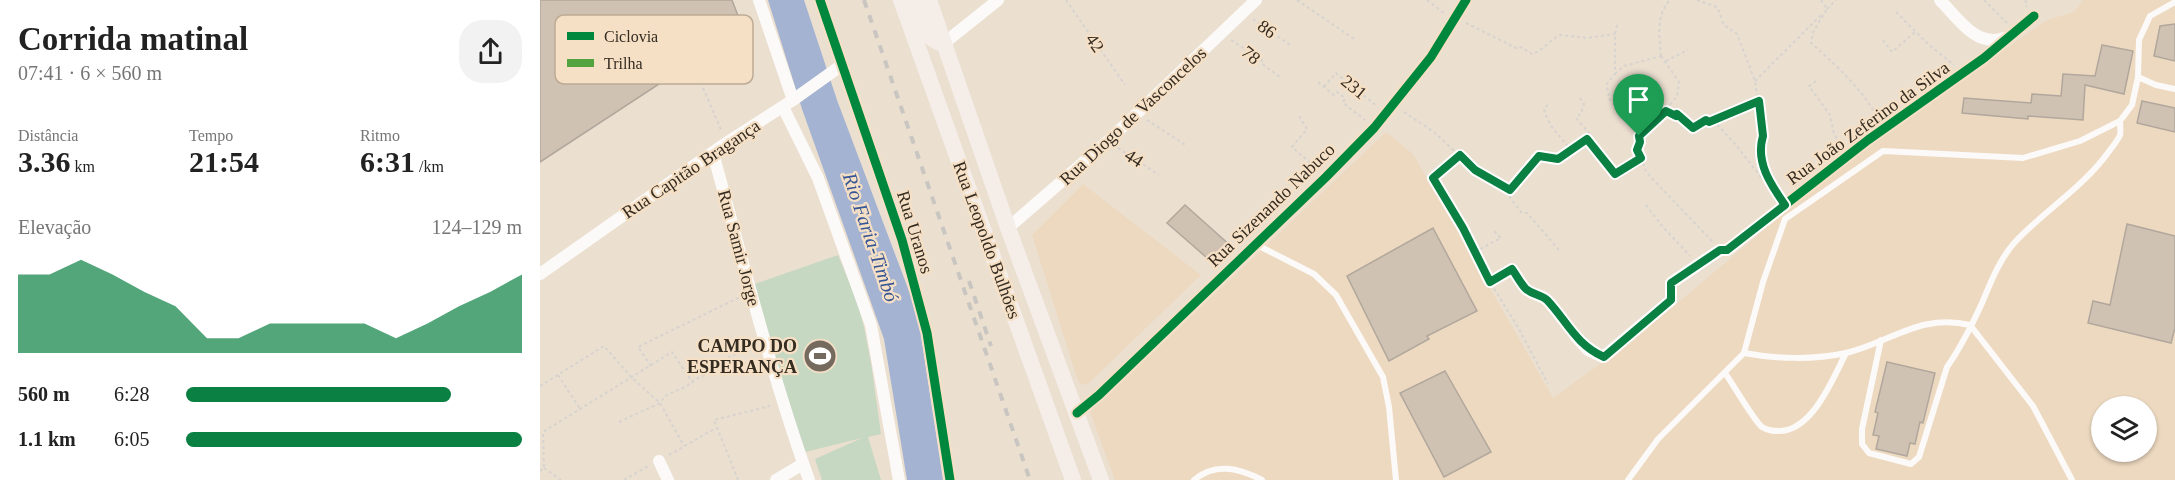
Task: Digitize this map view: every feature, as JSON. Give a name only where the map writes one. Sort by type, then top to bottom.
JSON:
[{"type":"main road","name":"Rua Leopoldo Bulhões","points":[[901,0],[1073,480]]},
{"type":"main road","points":[[912,0],[927,31],[934,40],[943,44]]},
{"type":"main road","name":"Rua Leopoldo Bulhões","points":[[929,0],[1008,228],[1101,480]]},
{"type":"street","points":[[759,0],[791,102],[872,325],[898,480]]},
{"type":"street","name":"Rua Uranos","points":[[820,0],[902,240],[927,333],[950,480]]},
{"type":"street","points":[[943,44],[998,0]]},
{"type":"street","name":"Rua Diogo de Vasconcelos","points":[[1008,228],[1108,141],[1256,0]]},
{"type":"street","name":"Rua Sizenando Nabuco","points":[[1077,413],[1099,395],[1374,128],[1431,57],[1466,0]]},
{"type":"street","points":[[1940,0],[1979,38],[1988,41],[2007,36]]},
{"type":"street","name":"Rua João Zeferino da Silva","points":[[1576,337],[1588,350],[1604,357],[1671,300],[1671,283],[1720,250],[1727,250],[1884,129],[1984,58],[2007,36],[2034,16]]},
{"type":"street","name":"Rua Capitão Bragança","points":[[540,274],[726,143],[791,102],[842,65]]},
{"type":"street","name":"Rua Samir Jorge","points":[[713,153],[783,402],[809,480]]},
{"type":"street","points":[[659,461],[668,480]]},
{"type":"street","points":[[776,480],[803,464]]},
{"type":"lane","points":[[1628,480],[1658,439],[1744,352],[1763,282],[1785,219],[1883,151],[2024,158],[2080,141],[2120,121],[2132,105],[2138,77],[2139,40],[2150,16],[2175,2]]},
{"type":"lane","points":[[2138,77],[2156,85],[2175,88]]},
{"type":"lane","points":[[1881,340],[1876,373],[1862,429],[1862,444],[1869,453],[1911,464],[1919,457],[1947,367],[1970,326],[1991,280],[2014,243],[2048,210],[2072,193],[2103,159],[2121,134],[2120,121]]},
{"type":"lane","points":[[1255,244],[1314,274],[1336,295],[1383,377],[1389,407],[1396,480]]},
{"type":"lane","points":[[1744,352],[1805,358],[1846,353],[1927,323],[1955,321],[1970,326],[2033,406],[2072,480]]},
{"type":"lane","points":[[1725,373],[1761,426],[1773,431],[1786,431],[1799,426],[1815,410],[1846,353]]},
{"type":"lane","points":[[1194,480],[1216,468],[1232,468],[1262,480]]},
{"type":"path","points":[[1297,0],[1354,39]]},
{"type":"path","points":[[1426,0],[1507,45],[1518,49],[1521,47],[1532,54],[1556,37],[1571,35],[1587,38],[1615,34]]},
{"type":"path","points":[[1639,136],[1666,111],[1677,96],[1679,82],[1661,56],[1659,39],[1662,10],[1671,0]]},
{"type":"path","points":[[1697,0],[1717,7],[1724,25],[1737,34],[1755,81],[1763,136],[1761,142],[1763,164],[1767,180],[1785,205]]},
{"type":"path","points":[[1821,0],[1827,9]]},
{"type":"path","points":[[1755,81],[1836,0]]},
{"type":"path","points":[[1984,0],[2005,24],[2034,16]]},
{"type":"path","points":[[1827,9],[1813,32],[1811,43],[1870,102],[1884,129]]},
{"type":"path","points":[[1896,12],[1915,32],[1963,73]]},
{"type":"path","points":[[1615,74],[1617,25]]},
{"type":"path","points":[[1883,40],[1892,52],[1915,32]]},
{"type":"path","points":[[1666,61],[1688,50]]},
{"type":"path","points":[[1661,56],[1624,66],[1608,82],[1606,87],[1609,92],[1608,97],[1639,136],[1640,142],[1637,150],[1646,172],[1720,250]]},
{"type":"path","points":[[1816,81],[1809,86],[1830,115],[1834,134],[1848,156]]},
{"type":"path","points":[[703,88],[726,143]]},
{"type":"path","points":[[1560,250],[1535,220],[1527,213],[1522,213],[1510,198],[1510,190],[1539,156],[1558,159],[1587,139],[1589,133],[1576,118],[1581,113],[1584,104],[1580,98]]},
{"type":"path","points":[[1666,111],[1676,116],[1677,114],[1693,128],[1706,120],[1709,122],[1759,101]]},
{"type":"path","points":[[1548,105],[1544,109],[1546,117],[1553,130],[1572,151]]},
{"type":"path","points":[[1634,130],[1648,114],[1642,105]]},
{"type":"path","points":[[1390,109],[1434,132],[1475,170],[1510,190]]},
{"type":"path","points":[[1137,114],[1187,146]]},
{"type":"path","points":[[1299,116],[1307,129],[1292,147],[1326,177]]},
{"type":"path","points":[[1713,120],[1763,180],[1767,180]]},
{"type":"path","points":[[1587,139],[1615,174],[1641,158]]},
{"type":"path","points":[[1460,155],[1433,178],[1548,384]]},
{"type":"path","points":[[1646,205],[1698,265]]},
{"type":"path","points":[[1475,252],[1501,238],[1494,231]]},
{"type":"path","points":[[1490,282],[1512,269],[1526,289],[1533,294],[1540,294],[1548,302],[1576,337]]},
{"type":"path","points":[[651,366],[638,347],[751,292]]},
{"type":"path","points":[[619,422],[660,403],[665,396],[674,394],[693,383],[695,379],[704,376],[711,367],[718,363],[725,364],[725,359],[765,340]]},
{"type":"path","points":[[540,386],[604,346],[632,378],[660,403],[684,446]]},
{"type":"path","points":[[544,468],[543,432],[672,352],[693,383]]},
{"type":"path","points":[[558,375],[580,410]]},
{"type":"path","points":[[738,480],[714,420],[783,402]]},
{"type":"path","points":[[540,471],[544,468]]},
{"type":"path","points":[[544,468],[561,480]]},
{"type":"shaded area","points":[[2083,0],[2175,0],[2175,480],[1115,480],[1090,412],[1386,132],[1413,154],[1553,398],[1674,306],[1823,180],[2047,20],[2074,12]]},
{"type":"shaded area","points":[[1083,184],[1201,275],[1090,382],[1083,385],[1077,378],[1032,235]]},
{"type":"green space","name":"CAMPO DO ESPERANÇA","points":[[838,255],[856,299],[871,363],[881,434],[868,437],[881,480],[822,480],[815,459],[862,438],[801,453],[749,286]]},
{"type":"water","name":"Rio Faria-Timbó","points":[[768,0],[804,0],[837,100],[918,315],[943,480],[907,480],[884,339],[802,109]]},
{"type":"building","points":[[540,0],[732,0],[738,15],[555,15],[555,84],[659,84],[540,162]]},
{"type":"building","points":[[2175,24],[2175,61],[2154,56],[2160,26]]},
{"type":"building","points":[[2102,45],[2133,51],[2124,94],[2085,85],[2083,120],[2028,116],[2028,119],[1962,113],[1964,98],[2031,103],[2032,94],[2061,96],[2063,74],[2095,76]]},
{"type":"building","points":[[2142,101],[2175,108],[2175,132],[2137,123]]},
{"type":"building","points":[[1185,205],[1232,247],[1214,264],[1167,223]]},
{"type":"building","points":[[2127,224],[2175,236],[2175,328],[2171,343],[2088,323],[2093,301],[2110,305]]},
{"type":"building","points":[[1433,228],[1477,311],[1427,336],[1429,339],[1389,361],[1347,276]]},
{"type":"building","points":[[1887,362],[1935,373],[1923,423],[1920,422],[1915,444],[1910,443],[1907,456],[1876,449],[1879,436],[1873,435],[1878,413],[1875,412]]},
{"type":"building","points":[[1445,371],[1491,452],[1444,477],[1400,393]]},
{"type":"railway","points":[[864,0],[1030,480]]},
{"type":"railway","points":[[969,281],[991,346]]},
{"type":"marked path","points":[[1576,337],[1588,350],[1603,357],[1671,300],[1671,283],[1723,250]]},
{"type":"cycle path","points":[[820,0],[902,240],[927,333],[950,480]]},
{"type":"cycle path","points":[[1077,413],[1099,395],[1374,128],[1431,57],[1466,0]]},
{"type":"cycle path","points":[[1720,250],[1727,250],[1868,140],[1984,58],[2034,16]]},
{"type":"place","name":"CAMPO DO ESPERANÇA","points":[[820,356]]},
{"type":"route","points":[[1759,101],[1763,164],[1767,180],[1785,205],[1727,250],[1720,250],[1671,283],[1671,300],[1604,357],[1588,350],[1548,302],[1540,294],[1533,294],[1526,289],[1512,269],[1490,282],[1463,228],[1433,178],[1460,155],[1475,170],[1510,190],[1539,156],[1558,159],[1587,139],[1615,174],[1641,158],[1637,150],[1640,142],[1639,136],[1666,111],[1676,116],[1677,114],[1693,128],[1706,120],[1709,122],[1759,101]]}]
